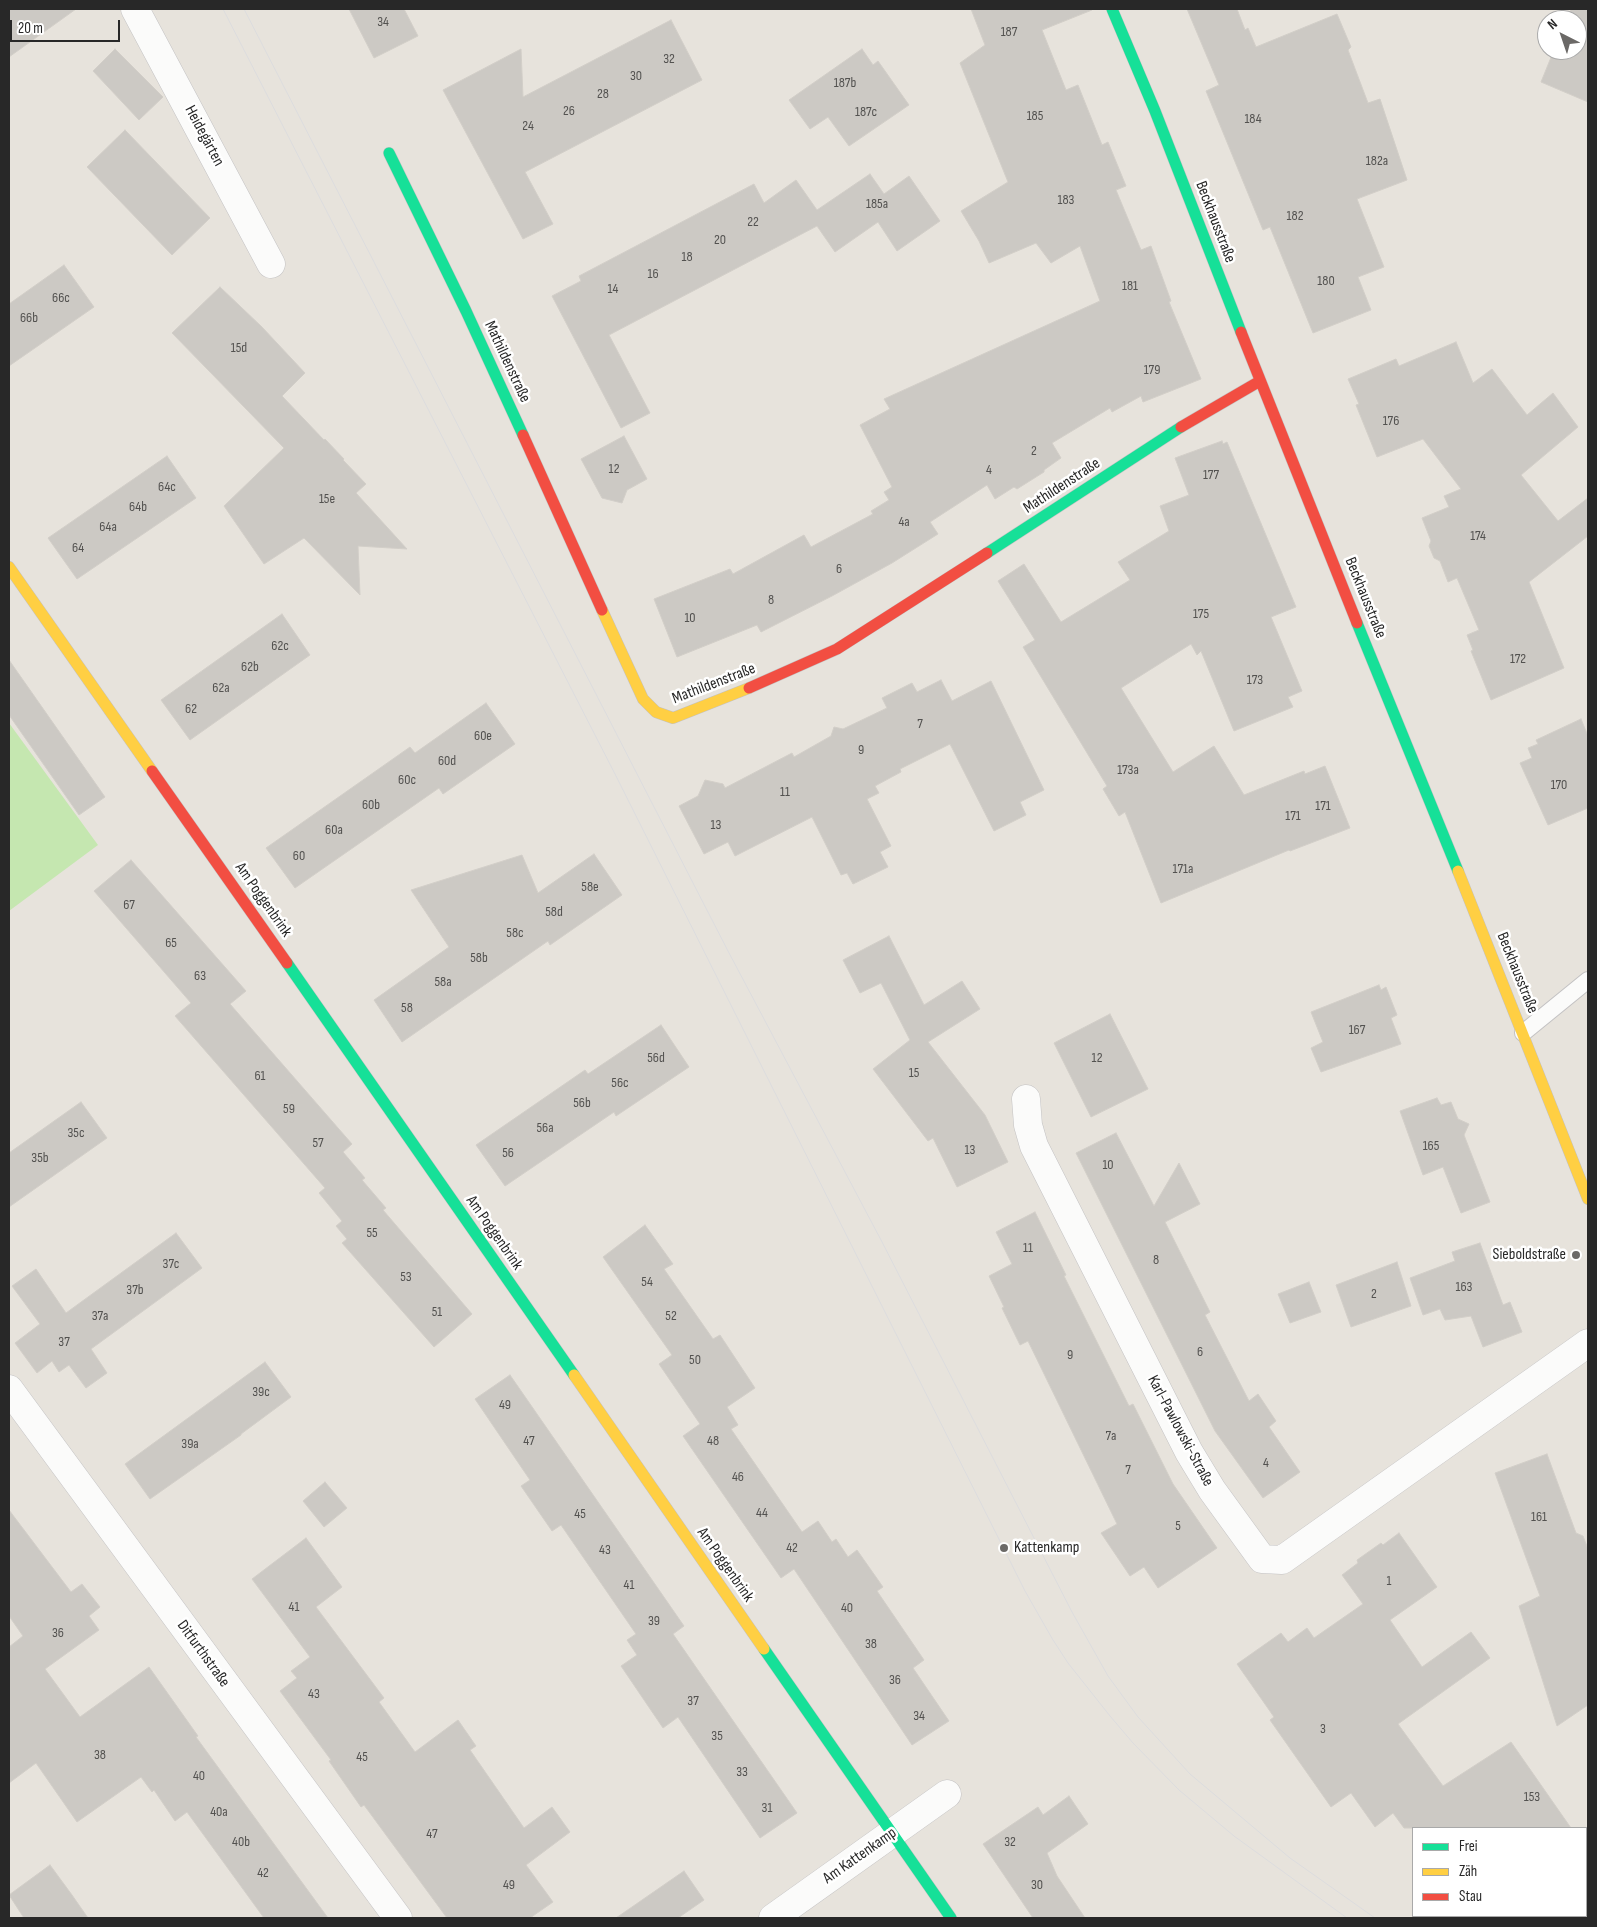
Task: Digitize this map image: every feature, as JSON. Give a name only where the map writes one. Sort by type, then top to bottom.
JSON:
[{"type":"street","name":"Heidegärten","points":[[136,9],[271,264]]},
{"type":"street","name":"Beckhausstraße","points":[[1112,9],[1155,111],[1260,381],[1588,1199]]},
{"type":"street","name":"Mathildenstraße","points":[[389,153],[466,310],[643,699],[656,712],[673,718],[775,678],[837,649],[910,604],[1196,418],[1260,381]]},
{"type":"street","name":"Am Poggenbrink","points":[[9,567],[951,1918]]},
{"type":"street","name":"Karl-Pawlowski-Straße","points":[[1026,1099],[1028,1125],[1034,1146],[1188,1452],[1212,1490],[1262,1559],[1282,1560],[1588,1343]]},
{"type":"street","name":"Ditfurthstraße","points":[[9,1389],[398,1918]]},
{"type":"street","name":"Am Kattenkamp","points":[[773,1918],[947,1794]]},
{"type":"lane","points":[[1523,1033],[1588,980]]},
{"type":"green space","points":[[9,723],[98,845],[9,911]]},
{"type":"building","points":[[9,9],[76,9],[9,57]]},
{"type":"building","points":[[349,9],[404,9],[418,36],[374,58]]},
{"type":"building","points":[[971,9],[1092,9],[1042,30],[1066,90],[1078,85],[1102,145],[1108,142],[1126,186],[1116,190],[1141,250],[1151,246],[1171,301],[1169,302],[1201,379],[1143,402],[1141,396],[1112,412],[1110,408],[1052,443],[1061,458],[1044,470],[1044,472],[1017,489],[1014,487],[995,499],[987,485],[930,522],[938,534],[892,563],[832,596],[761,632],[757,625],[677,657],[654,599],[730,569],[733,574],[804,535],[811,547],[873,514],[871,511],[889,500],[884,492],[892,487],[860,425],[890,409],[884,399],[1100,301],[1080,246],[1051,263],[1036,243],[989,263],[979,241],[961,211],[1008,182],[960,63],[985,45]]},
{"type":"building","points":[[1187,9],[1237,9],[1245,30],[1248,28],[1256,47],[1337,14],[1351,47],[1348,50],[1368,103],[1380,99],[1407,180],[1357,199],[1384,267],[1358,277],[1371,310],[1313,333],[1270,227],[1263,230],[1206,91],[1219,85]]},
{"type":"building","points":[[1588,9],[1588,102],[1541,82],[1550,60],[1587,60],[1587,10],[1571,10]]},
{"type":"building","points":[[671,20],[702,80],[525,172],[553,224],[523,239],[443,90],[521,49],[523,97]]},
{"type":"building","points":[[115,49],[163,97],[139,120],[93,71]]},
{"type":"building","points":[[862,49],[873,65],[878,61],[909,105],[849,146],[828,117],[810,129],[789,100]]},
{"type":"building","points":[[125,130],[210,218],[172,255],[87,167]]},
{"type":"building","points":[[870,174],[884,194],[909,176],[940,221],[897,251],[878,222],[835,252],[817,226],[609,335],[650,413],[621,428],[552,296],[581,281],[579,276],[754,184],[764,203],[796,180],[817,210]]},
{"type":"building","points":[[64,265],[94,307],[9,366],[9,304]]},
{"type":"building","points":[[220,287],[262,327],[305,373],[282,396],[366,484],[356,493],[407,549],[358,546],[360,595],[304,538],[264,564],[224,506],[284,448],[172,333]]},
{"type":"building","points":[[1456,342],[1473,383],[1492,369],[1527,415],[1553,393],[1578,427],[1521,475],[1558,521],[1588,498],[1588,536],[1529,582],[1564,668],[1491,700],[1471,651],[1473,650],[1467,635],[1479,630],[1457,578],[1448,582],[1440,561],[1434,558],[1429,546],[1431,541],[1422,518],[1449,507],[1444,496],[1461,489],[1423,439],[1377,457],[1356,405],[1359,404],[1348,379],[1396,359],[1399,366]]},
{"type":"building","points":[[624,436],[647,479],[627,490],[622,503],[602,498],[581,459]]},
{"type":"building","points":[[1222,441],[1223,444],[1227,442],[1296,607],[1271,617],[1302,691],[1288,697],[1293,707],[1234,731],[1201,651],[1197,655],[1191,644],[1121,688],[1173,772],[1214,746],[1244,795],[1304,771],[1305,774],[1325,766],[1350,828],[1289,850],[1161,903],[1125,812],[1119,816],[1103,789],[1107,786],[1023,647],[1035,640],[998,581],[1024,564],[1061,622],[1130,580],[1118,562],[1169,531],[1160,506],[1189,495],[1175,458]]},
{"type":"building","points":[[167,456],[196,498],[77,579],[48,538]]},
{"type":"building","points":[[282,614],[310,655],[190,740],[161,700]]},
{"type":"building","points":[[9,660],[105,797],[79,815],[9,715]]},
{"type":"building","points":[[941,680],[952,701],[991,681],[1044,790],[1020,802],[1026,815],[994,831],[950,744],[900,769],[901,772],[875,786],[879,793],[867,799],[891,846],[880,852],[888,867],[853,884],[847,873],[841,875],[812,817],[735,856],[728,842],[704,854],[679,806],[698,796],[705,780],[723,784],[725,788],[792,753],[794,757],[831,736],[834,727],[843,729],[887,708],[882,698],[912,683],[917,692]]},
{"type":"building","points":[[486,703],[515,744],[443,794],[439,788],[295,888],[266,848],[410,747],[415,753]]},
{"type":"building","points":[[1581,719],[1588,736],[1588,808],[1548,825],[1520,763],[1532,758],[1528,748],[1538,744],[1536,740]]},
{"type":"building","points":[[594,854],[622,895],[550,945],[548,941],[402,1042],[374,1000],[449,947],[411,890],[522,855],[538,893]]},
{"type":"building","points":[[131,860],[246,991],[230,1004],[352,1144],[343,1152],[365,1178],[362,1180],[386,1208],[383,1210],[472,1314],[434,1347],[342,1243],[347,1239],[336,1226],[342,1221],[319,1193],[325,1188],[175,1016],[191,1003],[94,891]]},
{"type":"building","points":[[889,936],[924,1005],[962,981],[980,1009],[928,1042],[985,1115],[1008,1162],[957,1187],[933,1138],[928,1141],[873,1069],[910,1040],[881,983],[860,993],[843,960]]},
{"type":"building","points":[[1379,985],[1381,990],[1386,987],[1397,1015],[1391,1018],[1401,1044],[1321,1072],[1311,1048],[1323,1042],[1311,1012]]},
{"type":"building","points":[[1110,1014],[1148,1089],[1091,1117],[1054,1043]]},
{"type":"building","points":[[661,1025],[689,1067],[616,1116],[614,1112],[505,1186],[476,1145],[585,1070],[588,1074]]},
{"type":"building","points":[[1437,1098],[1441,1105],[1451,1102],[1458,1119],[1469,1124],[1464,1135],[1490,1202],[1461,1213],[1443,1167],[1423,1175],[1400,1111]]},
{"type":"building","points":[[81,1102],[107,1138],[9,1207],[9,1153]]},
{"type":"building","points":[[1116,1133],[1154,1206],[1179,1163],[1200,1204],[1165,1222],[1210,1312],[1205,1315],[1249,1401],[1258,1394],[1276,1421],[1269,1427],[1300,1472],[1263,1498],[1215,1431],[1076,1153]]},
{"type":"building","points":[[1035,1212],[1066,1275],[1064,1276],[1129,1406],[1133,1404],[1173,1484],[1217,1548],[1158,1588],[1144,1567],[1130,1576],[1101,1533],[1117,1524],[1028,1341],[1020,1345],[989,1276],[1012,1264],[996,1232]]},
{"type":"building","points":[[645,1225],[673,1264],[664,1269],[713,1339],[720,1335],[755,1388],[727,1407],[738,1425],[731,1429],[802,1532],[818,1521],[832,1542],[836,1539],[848,1557],[857,1550],[883,1587],[877,1591],[924,1660],[913,1668],[949,1721],[912,1745],[794,1569],[781,1578],[683,1436],[700,1424],[659,1364],[672,1355],[603,1257]]},
{"type":"building","points":[[176,1233],[202,1268],[91,1349],[107,1373],[86,1388],[69,1365],[59,1372],[52,1361],[37,1373],[15,1343],[40,1324],[12,1286],[36,1269],[66,1313]]},
{"type":"building","points":[[1480,1243],[1503,1305],[1510,1302],[1522,1332],[1483,1347],[1471,1316],[1445,1320],[1440,1309],[1423,1315],[1410,1278],[1455,1261],[1452,1252]]},
{"type":"building","points":[[1397,1262],[1411,1306],[1351,1327],[1336,1285]]},
{"type":"building","points":[[1309,1282],[1321,1312],[1290,1323],[1278,1294]]},
{"type":"building","points":[[265,1362],[291,1397],[150,1499],[125,1464]]},
{"type":"building","points":[[510,1375],[684,1626],[673,1634],[797,1813],[760,1838],[678,1717],[663,1728],[621,1666],[637,1655],[627,1640],[636,1634],[561,1525],[552,1531],[521,1486],[530,1480],[475,1399]]},
{"type":"building","points":[[1547,1454],[1576,1533],[1583,1536],[1588,1549],[1588,1705],[1557,1726],[1519,1606],[1540,1596],[1495,1473]]},
{"type":"building","points":[[325,1482],[347,1508],[324,1527],[303,1501]]},
{"type":"building","points":[[9,1510],[71,1592],[82,1584],[100,1607],[89,1616],[99,1630],[45,1669],[80,1717],[149,1667],[198,1736],[196,1737],[328,1918],[264,1918],[187,1812],[175,1821],[154,1790],[152,1792],[141,1777],[77,1822],[36,1763],[9,1783],[9,1647],[23,1636],[9,1616]]},
{"type":"building","points":[[1399,1533],[1437,1587],[1390,1620],[1422,1667],[1471,1632],[1490,1658],[1398,1724],[1443,1786],[1511,1742],[1570,1827],[1404,1828],[1393,1813],[1375,1827],[1351,1793],[1331,1807],[1270,1720],[1274,1717],[1237,1664],[1281,1633],[1288,1642],[1307,1628],[1314,1638],[1363,1604],[1342,1575],[1358,1563],[1357,1560],[1381,1543],[1383,1545]]},
{"type":"building","points":[[306,1538],[342,1587],[316,1607],[384,1698],[379,1702],[415,1752],[458,1720],[476,1746],[470,1750],[524,1828],[552,1807],[570,1832],[526,1865],[553,1902],[530,1918],[447,1918],[364,1805],[361,1807],[329,1761],[331,1760],[280,1691],[297,1678],[291,1671],[310,1657],[252,1579]]},
{"type":"building","points":[[1069,1796],[1088,1824],[1047,1853],[1057,1876],[1085,1918],[1033,1918],[983,1844],[1038,1807],[1043,1815]]},
{"type":"building","points":[[50,1865],[88,1918],[24,1918],[9,1895]]},
{"type":"building","points":[[684,1871],[704,1900],[678,1918],[616,1918]]},
{"type":"tram line","points":[[223,9],[615,774],[1025,1591],[1053,1640],[1068,1663],[1110,1716],[1133,1743],[1179,1790],[1234,1836],[1347,1918]]},
{"type":"tram line","points":[[244,9],[728,951],[881,1240],[1072,1612],[1108,1676],[1138,1717],[1190,1774],[1290,1858],[1375,1918]]},
{"type":"traffic: fast","points":[[1112,9],[1155,111],[1241,332]]},
{"type":"traffic: fast","points":[[389,153],[466,311],[523,435]]},
{"type":"traffic: fast","points":[[987,553],[1181,427]]},
{"type":"traffic: fast","points":[[1357,623],[1458,871]]},
{"type":"traffic: fast","points":[[287,963],[574,1375]]},
{"type":"traffic: fast","points":[[764,1649],[951,1918]]},
{"type":"traffic: slow","points":[[9,567],[152,771]]},
{"type":"traffic: slow","points":[[602,610],[643,699],[656,712],[673,718],[749,688]]},
{"type":"traffic: slow","points":[[1458,871],[1588,1199]]},
{"type":"traffic: slow","points":[[574,1375],[764,1649]]},
{"type":"traffic: jam","points":[[1241,332],[1357,623]]},
{"type":"traffic: jam","points":[[1181,427],[1260,381]]},
{"type":"traffic: jam","points":[[523,435],[602,610]]},
{"type":"traffic: jam","points":[[749,688],[837,649],[987,553]]},
{"type":"traffic: jam","points":[[152,771],[287,963]]},
{"type":"place","name":"Sieboldstraße","points":[[1576,1255]]},
{"type":"place","name":"Kattenkamp","points":[[1004,1548]]}]
